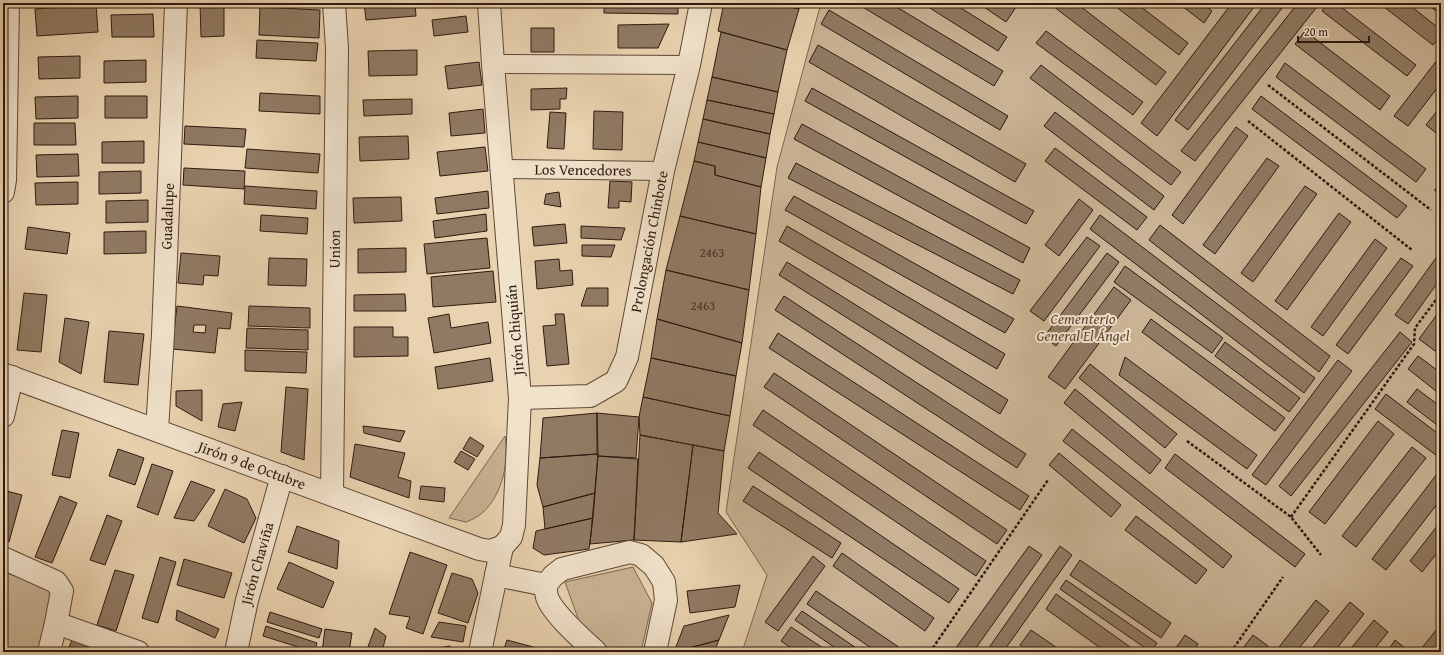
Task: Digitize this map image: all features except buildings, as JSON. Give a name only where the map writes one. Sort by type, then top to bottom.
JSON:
[{"type":"street","points":[[3,192],[5,180],[8,3]]},
{"type":"street","name":"Guadalupe","points":[[157,430],[163,334],[176,3]]},
{"type":"street","name":"Union","points":[[332,494],[337,48],[334,3]]},
{"type":"street","name":"Jirón Chiquián","points":[[480,652],[502,547],[511,537],[514,525],[520,398],[489,3]]},
{"type":"street","name":"Prolongación Chinbote","points":[[520,398],[590,396],[616,381],[627,357],[663,171],[689,65],[701,3]]},
{"type":"street","points":[[493,64],[689,65]]},
{"type":"street","name":"Los Vencedores","points":[[502,169],[663,171]]},
{"type":"street","points":[[3,416],[7,376]]},
{"type":"street","name":"Jirón 9 de Octubre","points":[[7,376],[479,549],[490,551],[502,547]]},
{"type":"street","name":"Jirón Chaviña","points":[[236,652],[247,600],[282,476]]},
{"type":"street","points":[[596,652],[571,629],[552,607],[546,597],[546,585],[553,576],[562,570],[630,552],[641,555],[654,566],[664,582],[666,600],[655,652]]},
{"type":"street","points":[[3,558],[56,582],[62,591],[49,652]]},
{"type":"street","points":[[496,575],[546,585]]},
{"type":"street","points":[[56,622],[138,652]]},
{"type":"path","points":[[1268,85],[1431,210]]},
{"type":"path","points":[[1248,121],[1412,250]]},
{"type":"path","points":[[1435,191],[1441,184]]},
{"type":"path","points":[[1291,517],[1414,344],[1415,328],[1441,293]]},
{"type":"path","points":[[1187,440],[1291,517],[1321,555]]},
{"type":"path","points":[[930,652],[1048,480]]},
{"type":"path","points":[[1231,652],[1283,577]]},
{"type":"green space","name":"Cementerio General El Ángel","points":[[821,3],[1441,3],[1441,652],[741,652],[767,575],[726,512],[777,167]]},
{"type":"green space","points":[[505,436],[506,456],[503,477],[500,487],[489,506],[479,516],[466,522],[449,518]]},
{"type":"green space","points":[[633,567],[652,603],[641,652],[612,652],[579,621],[565,582]]},
{"type":"green space","points":[[3,572],[50,588],[56,596],[41,652],[9,652],[3,650]]}]
